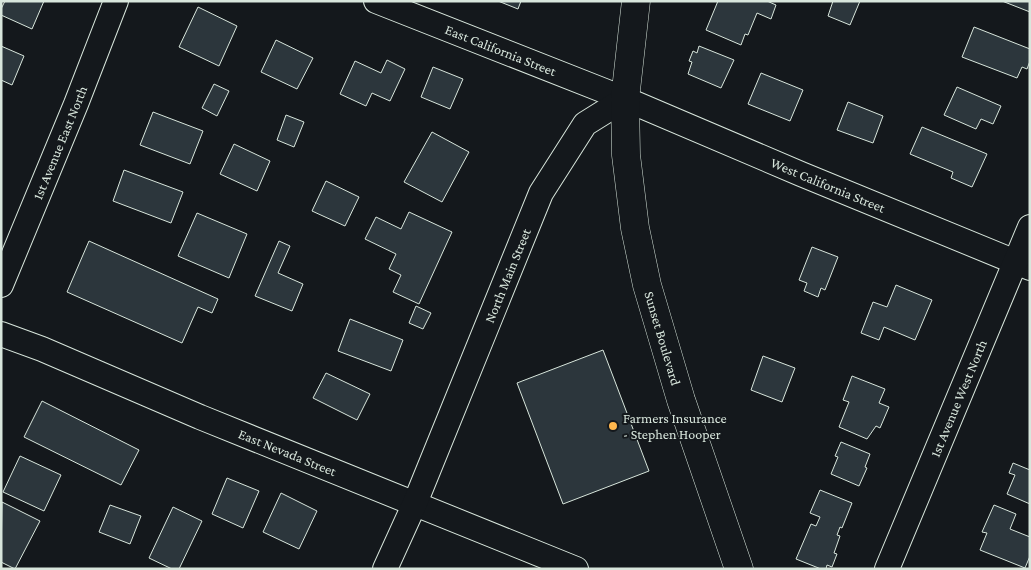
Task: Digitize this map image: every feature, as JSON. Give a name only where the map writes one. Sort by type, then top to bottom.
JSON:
[{"type":"main road","points":[[625,99],[636,1]]},
{"type":"main road","name":"Sunset Boulevard","points":[[625,99],[626,155],[635,228],[647,285],[681,400],[739,569]]},
{"type":"street","name":"1st Avenue East North","points":[[1,285],[76,104],[116,1]]},
{"type":"street","name":"East California Street","points":[[376,1],[625,99]]},
{"type":"street","name":"West California Street","points":[[625,99],[1023,265]]},
{"type":"street","name":"North Main Street","points":[[385,569],[415,503],[541,193],[585,124],[625,99]]},
{"type":"street","name":"1st Avenue West North","points":[[887,569],[1023,265],[1030,227]]},
{"type":"street","name":"East Nevada Street","points":[[1,334],[42,349],[200,417],[576,569]]},
{"type":"building","points":[[5,1],[44,1],[32,29],[1,15],[1,9]]},
{"type":"building","points":[[498,1],[521,1],[518,9]]},
{"type":"building","points":[[718,1],[767,1],[776,5],[771,19],[757,13],[748,35],[745,34],[741,45],[706,30]]},
{"type":"building","points":[[833,1],[860,1],[850,25],[828,16]]},
{"type":"building","points":[[1002,1],[1030,1],[1030,12]]},
{"type":"building","points":[[198,7],[237,26],[219,66],[179,47]]},
{"type":"building","points":[[974,27],[1030,49],[1030,61],[1027,69],[1022,67],[1017,78],[962,57]]},
{"type":"building","points":[[276,40],[313,58],[297,89],[261,72]]},
{"type":"building","points":[[1,46],[24,56],[12,85],[1,80]]},
{"type":"building","points":[[699,46],[734,60],[721,88],[688,74],[692,62],[689,61],[693,51],[697,53]]},
{"type":"building","points":[[387,60],[405,69],[390,101],[372,93],[366,106],[340,94],[355,61],[381,73]]},
{"type":"building","points":[[433,67],[463,79],[450,109],[421,97]]},
{"type":"building","points":[[761,73],[803,90],[790,121],[748,104]]},
{"type":"building","points":[[214,84],[229,91],[217,116],[202,108]]},
{"type":"building","points":[[957,87],[1001,106],[993,124],[981,119],[976,129],[944,115]]},
{"type":"building","points":[[848,102],[883,116],[873,143],[837,130]]},
{"type":"building","points":[[153,112],[203,131],[190,164],[140,145]]},
{"type":"building","points":[[286,115],[304,122],[294,147],[277,140]]},
{"type":"building","points":[[922,127],[987,154],[972,187],[951,178],[953,172],[910,154]]},
{"type":"building","points":[[432,132],[469,152],[442,202],[404,182]]},
{"type":"building","points":[[234,144],[270,161],[257,191],[220,174]]},
{"type":"building","points":[[124,170],[183,192],[171,223],[113,201]]},
{"type":"building","points":[[326,181],[359,197],[345,226],[312,211]]},
{"type":"building","points":[[409,212],[452,232],[419,304],[393,292],[401,275],[389,269],[396,254],[365,239],[376,217],[401,229]]},
{"type":"building","points":[[197,213],[247,234],[229,278],[178,256]]},
{"type":"building","points":[[89,241],[218,299],[212,313],[198,307],[182,343],[67,292]]},
{"type":"building","points":[[279,241],[290,246],[278,273],[303,284],[292,311],[255,296]]},
{"type":"building","points":[[812,247],[838,257],[825,290],[821,288],[818,297],[804,291],[807,283],[799,280]]},
{"type":"building","points":[[896,285],[932,300],[915,340],[884,327],[879,340],[861,333],[873,302],[887,307]]},
{"type":"building","points":[[416,306],[431,313],[423,329],[409,323]]},
{"type":"building","points":[[350,319],[403,340],[391,371],[338,351]]},
{"type":"building","points":[[603,350],[649,471],[563,504],[517,383]]},
{"type":"building","points":[[763,356],[795,368],[782,402],[751,390]]},
{"type":"building","points":[[326,373],[370,394],[357,420],[313,398]]},
{"type":"building","points":[[852,376],[885,389],[879,403],[889,407],[880,428],[876,426],[867,439],[839,427],[849,402],[843,400]]},
{"type":"building","points":[[42,401],[139,450],[121,485],[24,437]]},
{"type":"building","points":[[841,442],[870,454],[865,467],[867,468],[859,486],[831,474],[838,457],[835,456]]},
{"type":"building","points":[[20,456],[61,475],[44,511],[3,492]]},
{"type":"building","points":[[1013,463],[1030,470],[1030,504],[1007,494],[1015,475],[1009,473]]},
{"type":"building","points":[[227,478],[259,491],[243,528],[212,514]]},
{"type":"building","points":[[820,490],[852,503],[842,528],[840,527],[837,535],[840,536],[834,553],[837,554],[832,567],[827,565],[826,569],[821,569],[796,559],[811,524],[816,526],[820,517],[810,513]]},
{"type":"building","points":[[281,493],[317,511],[299,549],[263,532]]},
{"type":"building","points":[[2,502],[40,521],[15,569],[1,562]]},
{"type":"building","points":[[110,505],[141,516],[130,544],[99,532]]},
{"type":"building","points":[[994,505],[1016,514],[1010,529],[1030,537],[1030,556],[1025,568],[980,550],[987,533],[982,532]]},
{"type":"building","points":[[173,507],[202,521],[179,569],[172,569],[149,558]]},
{"type":"place","name":"Farmers Insurance - Stephen Hooper","points":[[613,426]]}]
